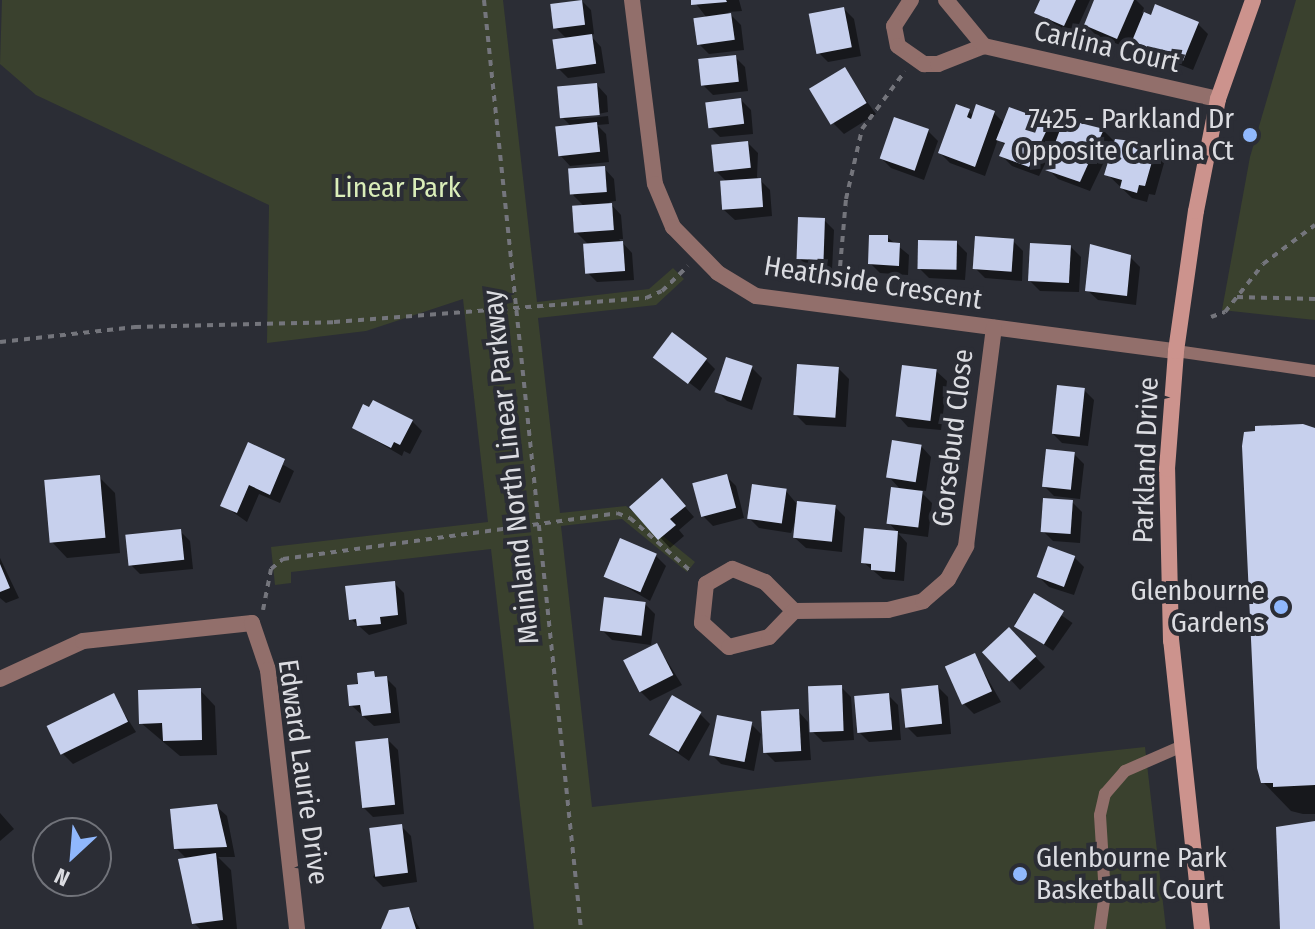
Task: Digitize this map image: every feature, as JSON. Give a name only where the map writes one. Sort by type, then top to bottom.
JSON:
[{"type":"street","name":"Heathside Crescent","points":[[632,0],[655,184],[673,227],[699,256],[756,296],[1176,351]]},
{"type":"street","points":[[911,0],[894,26],[898,46],[914,60],[938,64],[984,46],[946,0]]},
{"type":"street","name":"Parkland Drive","points":[[1202,929],[1180,747],[1167,469],[1176,351],[1218,99],[1253,0]]},
{"type":"street","name":"Carlina Court","points":[[984,46],[1218,99]]},
{"type":"street","name":"Gorsebud Close","points":[[794,611],[888,610],[923,601],[948,579],[966,546],[994,328]]},
{"type":"street","points":[[732,569],[765,582],[794,611],[769,637],[729,647],[702,623],[706,584],[732,569]]},
{"type":"street","points":[[0,679],[83,641],[252,623]]},
{"type":"street","name":"Edward Laurie Drive","points":[[252,623],[268,670],[297,929]]},
{"type":"lane","points":[[1176,351],[1315,371]]},
{"type":"lane","points":[[1100,929],[1105,895],[1100,815],[1105,794],[1125,771],[1180,747]]},
{"type":"path","name":"Mainland North Linear Parkway","points":[[484,0],[535,524],[581,929]]},
{"type":"path","points":[[837,309],[846,199],[862,129],[914,60]]},
{"type":"path","points":[[1211,317],[1225,312],[1263,264],[1315,225]]},
{"type":"path","points":[[0,342],[120,328],[334,322],[655,295],[699,256]]},
{"type":"path","points":[[1236,297],[1315,299]]},
{"type":"path","points":[[252,623],[263,609],[271,569],[283,559],[624,514],[706,584]]},
{"type":"green space","name":"Linear Park","points":[[2,0],[503,0],[537,302],[649,289],[673,268],[684,279],[656,305],[538,318],[560,513],[626,506],[695,562],[687,572],[622,519],[561,526],[592,807],[1145,747],[1166,929],[534,929],[491,549],[291,572],[291,583],[275,585],[271,547],[488,522],[463,299],[366,331],[267,343],[269,205],[36,95],[0,64]]},
{"type":"green space","points":[[1296,0],[1315,0],[1315,320],[1222,310],[1250,157]]},
{"type":"building","points":[[582,0],[585,25],[553,29],[550,4]]},
{"type":"building","points":[[691,0],[726,0],[727,2],[691,5]]},
{"type":"building","points":[[1040,0],[1076,0],[1064,26],[1034,13]]},
{"type":"building","points":[[1094,0],[1134,0],[1117,39],[1084,25]]},
{"type":"building","points":[[1155,4],[1199,22],[1183,61],[1132,41],[1144,12],[1151,15]]},
{"type":"building","points":[[844,7],[852,47],[816,54],[809,14]]},
{"type":"building","points":[[731,13],[735,40],[697,45],[693,18]]},
{"type":"building","points":[[592,34],[596,64],[557,69],[552,40]]},
{"type":"building","points":[[736,55],[739,82],[701,86],[698,59]]},
{"type":"building","points":[[845,67],[867,103],[831,125],[809,89]]},
{"type":"building","points":[[597,83],[600,115],[560,118],[557,86]]},
{"type":"building","points":[[741,98],[744,124],[708,128],[705,102]]},
{"type":"building","points":[[956,104],[970,109],[967,117],[971,119],[976,104],[995,111],[975,167],[938,153]]},
{"type":"building","points":[[1034,106],[1055,113],[1029,167],[999,156],[1005,143],[996,140],[1009,107],[1031,115]]},
{"type":"building","points":[[894,117],[929,129],[915,171],[880,159]]},
{"type":"building","points":[[1064,119],[1104,129],[1080,182],[1045,170]]},
{"type":"building","points":[[597,122],[600,152],[558,156],[555,126]]},
{"type":"building","points":[[1115,139],[1157,144],[1145,186],[1139,185],[1137,193],[1120,188],[1122,180],[1104,175]]},
{"type":"building","points":[[748,141],[751,168],[714,172],[711,145]]},
{"type":"building","points":[[605,166],[607,192],[570,195],[568,169]]},
{"type":"building","points":[[761,178],[763,207],[722,210],[720,181]]},
{"type":"building","points":[[612,203],[614,230],[574,233],[572,206]]},
{"type":"building","points":[[798,217],[825,218],[824,260],[797,259]]},
{"type":"building","points":[[869,235],[888,235],[888,242],[900,243],[899,266],[868,264]]},
{"type":"building","points":[[975,236],[1014,239],[1012,272],[973,269]]},
{"type":"building","points":[[918,240],[957,241],[956,270],[917,269]]},
{"type":"building","points":[[623,241],[625,271],[585,274],[583,244]]},
{"type":"building","points":[[1030,243],[1071,245],[1069,283],[1028,281]]},
{"type":"building","points":[[1090,244],[1131,255],[1127,296],[1085,291]]},
{"type":"building","points":[[672,332],[707,358],[688,384],[653,358]]},
{"type":"building","points":[[726,357],[753,366],[741,401],[715,392]]},
{"type":"building","points":[[797,364],[839,367],[835,418],[793,415]]},
{"type":"building","points":[[902,365],[937,369],[930,421],[896,417]]},
{"type":"building","points":[[1057,385],[1085,388],[1080,437],[1052,434]]},
{"type":"building","points":[[373,400],[413,420],[400,445],[394,442],[391,448],[352,428],[363,404],[369,407]]},
{"type":"building","name":"Glenbourne Gardens","points":[[1303,424],[1315,428],[1315,785],[1273,787],[1273,783],[1261,783],[1257,768],[1242,446],[1244,432],[1255,431],[1255,426]]},
{"type":"building","points":[[892,440],[922,445],[916,482],[886,478]]},
{"type":"building","points":[[248,442],[285,459],[270,495],[249,485],[237,513],[220,506]]},
{"type":"building","points":[[1046,449],[1075,452],[1071,490],[1042,487]]},
{"type":"building","points":[[727,474],[736,508],[701,517],[692,483]]},
{"type":"building","points":[[100,475],[105,538],[50,543],[44,480]]},
{"type":"building","points":[[662,478],[686,506],[670,519],[676,525],[658,540],[629,507]]},
{"type":"building","points":[[752,484],[787,489],[782,524],[747,519]]},
{"type":"building","points":[[891,487],[923,491],[918,528],[886,524]]},
{"type":"building","points":[[1043,498],[1073,500],[1071,534],[1041,532]]},
{"type":"building","points":[[797,501],[836,505],[832,542],[793,538]]},
{"type":"building","points":[[864,528],[898,531],[895,572],[871,570],[871,564],[861,563]]},
{"type":"building","points":[[181,529],[184,560],[129,566],[125,535]]},
{"type":"building","points":[[620,538],[657,554],[640,592],[604,577]]},
{"type":"building","points":[[1048,546],[1075,556],[1064,587],[1037,577]]},
{"type":"building","points":[[0,564],[10,588],[0,592]]},
{"type":"building","points":[[395,581],[398,615],[380,617],[381,624],[357,626],[356,619],[349,620],[345,586]]},
{"type":"building","points":[[1034,593],[1064,611],[1044,644],[1014,626]]},
{"type":"building","points":[[604,597],[646,602],[642,636],[600,631]]},
{"type":"building","points":[[1009,627],[1036,656],[1009,681],[982,652]]},
{"type":"building","points":[[657,643],[673,675],[639,692],[623,660]]},
{"type":"building","points":[[975,653],[992,691],[962,705],[945,666]]},
{"type":"building","points":[[374,671],[375,677],[387,676],[391,713],[362,716],[360,705],[349,706],[347,685],[358,684],[357,673]]},
{"type":"building","points":[[842,685],[844,731],[810,732],[808,686]]},
{"type":"building","points":[[938,685],[942,724],[905,728],[901,689]]},
{"type":"building","points":[[201,688],[202,740],[163,741],[162,723],[139,724],[138,690]]},
{"type":"building","points":[[114,693],[128,722],[61,755],[47,726]]},
{"type":"building","points":[[889,693],[892,730],[857,733],[854,696]]},
{"type":"building","points":[[672,695],[701,712],[678,752],[649,735]]},
{"type":"building","points":[[799,709],[801,751],[763,753],[761,711]]},
{"type":"building","points":[[717,715],[752,722],[745,762],[709,755]]},
{"type":"building","points":[[388,738],[395,805],[362,808],[355,741]]},
{"type":"building","points":[[217,804],[227,847],[174,849],[170,809]]},
{"type":"building","points":[[1315,821],[1315,929],[1280,929],[1276,827]]},
{"type":"building","points":[[402,824],[408,873],[375,877],[369,828]]},
{"type":"building","points":[[216,853],[223,920],[192,924],[178,859]]},
{"type":"building","points":[[409,907],[416,929],[381,929],[389,910]]},
{"type":"place","name":"7425 - Parkland Dr Opposite Carlina Ct","points":[[1250,135]]},
{"type":"place","name":"Glenbourne Gardens","points":[[1281,607]]},
{"type":"place","name":"Glenbourne Park Basketball Court","points":[[1020,874]]}]
